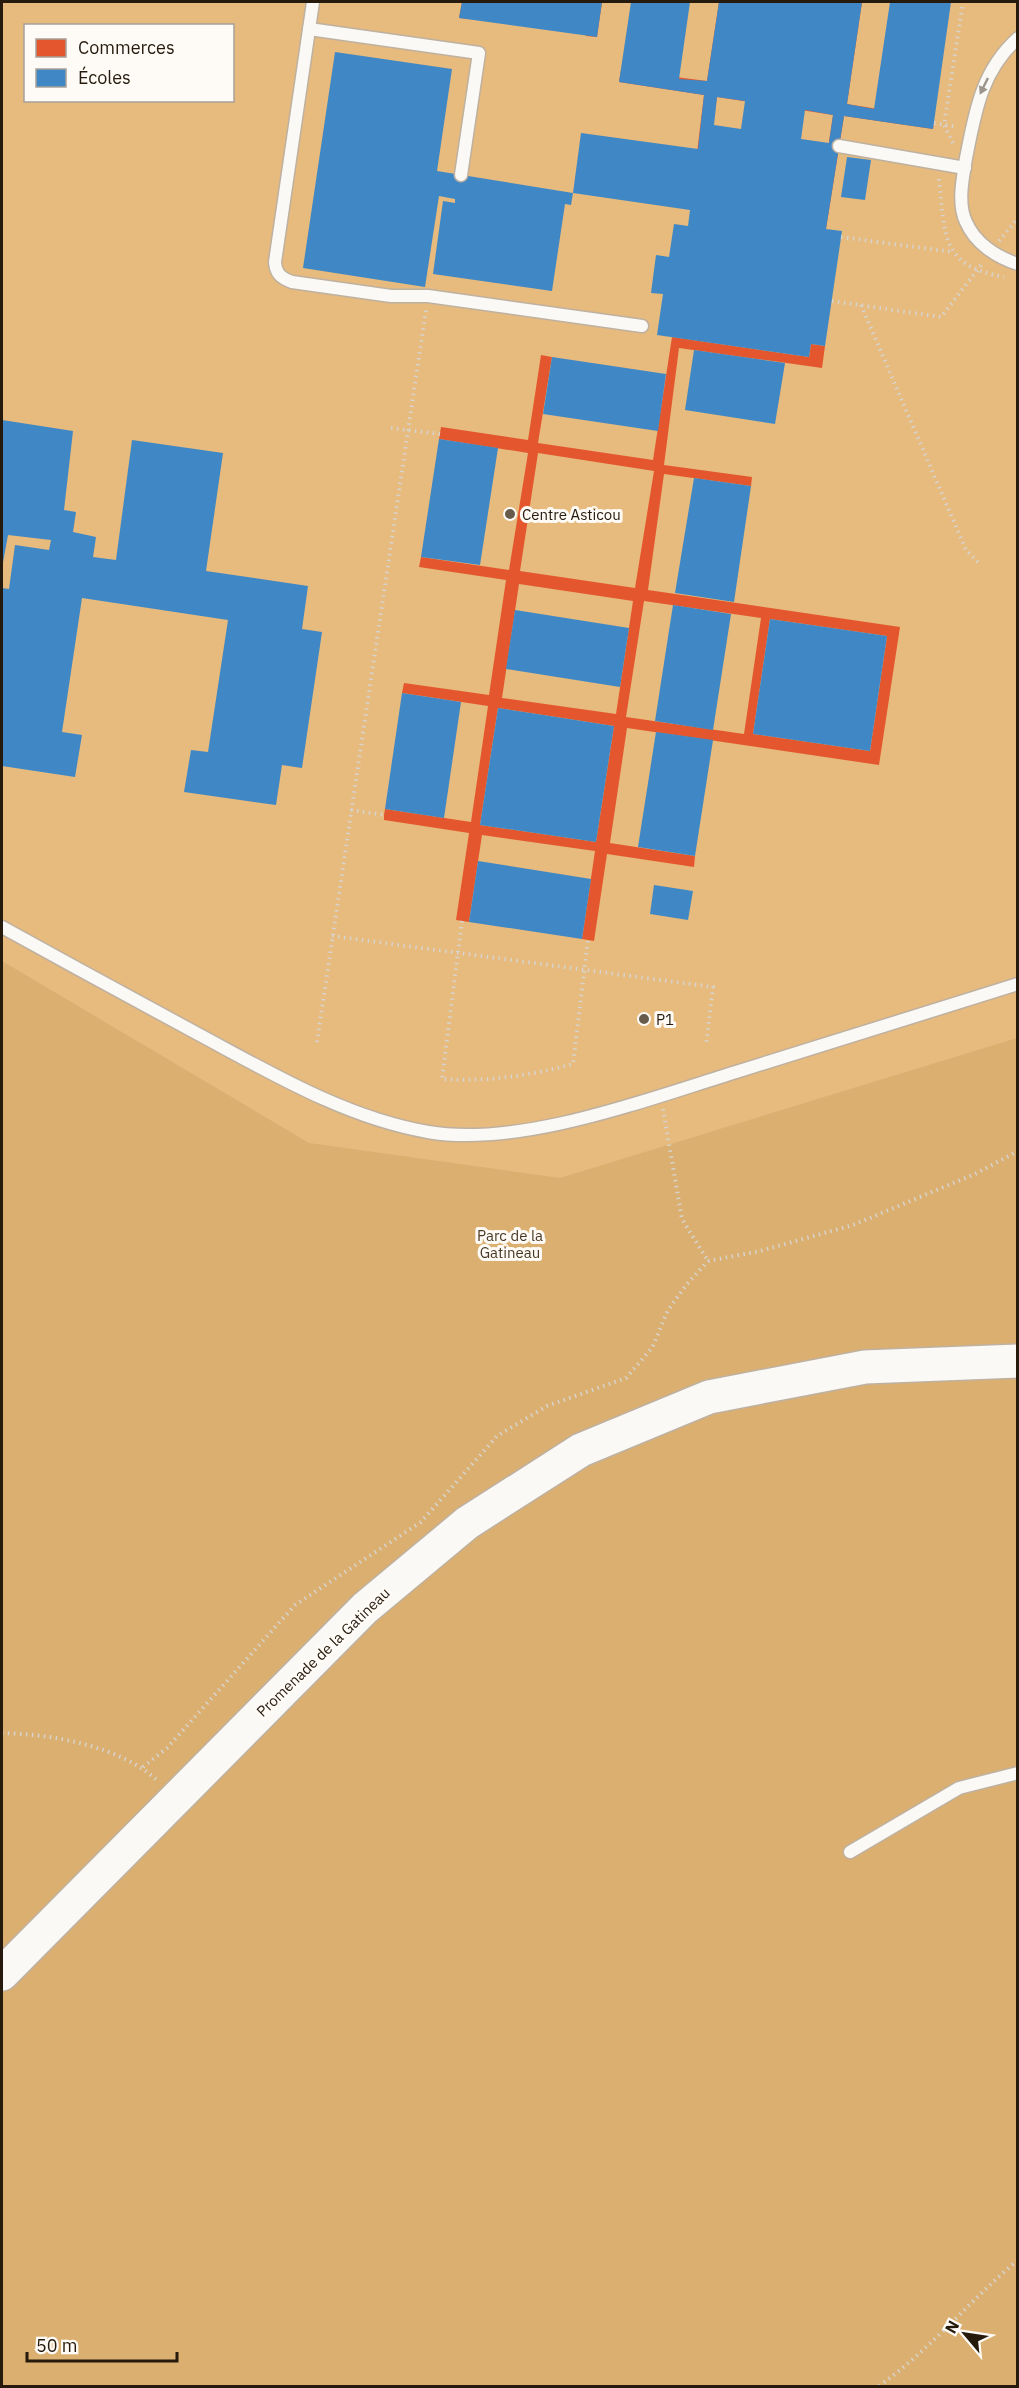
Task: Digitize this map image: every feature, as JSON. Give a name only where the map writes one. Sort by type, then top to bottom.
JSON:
[{"type":"street","name":"Promenade de la Gatineau","points":[[2,1974],[364,1608],[467,1523],[581,1450],[709,1397],[865,1367],[1017,1361]]},
{"type":"lane","points":[[314,2],[276,270],[282,278],[292,282],[391,296],[428,296],[642,326]]},
{"type":"lane","points":[[309,29],[479,53],[461,175]]},
{"type":"lane","points":[[1017,38],[997,62],[978,100],[970,129],[962,194],[965,220],[972,233],[1002,258],[1017,264]]},
{"type":"lane","points":[[839,146],[964,168]]},
{"type":"lane","points":[[2,927],[319,1097],[370,1117],[427,1132],[457,1135],[510,1132],[602,1112],[1017,984]]},
{"type":"lane","points":[[850,1852],[959,1788],[1017,1773]]},
{"type":"path","points":[[963,2],[944,125],[964,168]]},
{"type":"path","points":[[934,123],[970,129]]},
{"type":"path","points":[[832,301],[941,317],[1017,218]]},
{"type":"path","points":[[841,237],[953,252]]},
{"type":"path","points":[[317,1042],[428,296]]},
{"type":"path","points":[[861,305],[966,550],[978,562]]},
{"type":"path","points":[[392,428],[440,434]]},
{"type":"path","points":[[351,810],[384,815]]},
{"type":"path","points":[[462,921],[442,1080],[499,1079],[528,1075],[573,1064],[588,940]]},
{"type":"path","points":[[332,936],[713,987],[706,1046]]},
{"type":"path","points":[[661,1095],[682,1219],[708,1261]]},
{"type":"path","points":[[2,1733],[57,1739],[115,1754],[142,1767],[167,1748],[295,1605],[421,1522],[497,1436],[547,1406],[626,1378],[652,1348],[668,1310],[708,1261],[760,1251],[852,1225],[975,1174],[1017,1151]]},
{"type":"path","points":[[879,2386],[903,2369],[1017,2260]]},
{"type":"green space","name":"Parc de la Gatineau","points":[[2,2],[1017,2],[1017,2386],[2,2386]]},
{"type":"green space","points":[[2,961],[309,1143],[560,1178],[1017,1038],[1017,2386],[2,2386]]},
{"type":"building: Commerces","points":[[462,2],[473,2],[470,19],[459,18]]},
{"type":"building: Commerces","points":[[591,2],[602,2],[597,37],[586,36]]},
{"type":"building: Commerces","points":[[719,2],[730,2],[718,85],[835,102],[850,2],[862,2],[847,104],[934,118],[933,129],[844,116],[826,229],[816,228],[833,115],[717,97],[701,212],[690,210],[704,95],[619,82],[621,70],[707,81]]},
{"type":"building: Commerces","points":[[672,337],[809,357],[811,344],[825,346],[822,368],[679,348],[664,465],[752,477],[751,486],[664,474],[648,590],[900,627],[879,765],[627,728],[610,843],[695,856],[694,867],[607,854],[594,941],[582,939],[595,851],[482,835],[469,922],[456,920],[469,833],[384,820],[384,815],[385,809],[471,822],[488,706],[402,693],[404,683],[489,695],[506,580],[419,567],[421,557],[509,570],[528,453],[439,439],[441,427],[528,440],[541,355],[552,357],[538,443],[653,460]],"holes":[[[538,453],[654,471],[635,588],[520,571]],[[519,584],[633,601],[616,714],[502,698]],[[644,601],[761,618],[744,734],[626,717]],[[770,619],[887,636],[870,751],[753,734]],[[498,708],[614,726],[596,842],[480,825]]]},
{"type":"building: Écoles","points":[[462,2],[602,2],[597,37],[459,18]]},
{"type":"building: Écoles","points":[[631,2],[690,2],[679,79],[707,81],[719,2],[862,2],[847,104],[874,109],[890,2],[951,2],[933,129],[844,116],[826,229],[842,231],[825,346],[811,344],[809,357],[657,335],[663,294],[651,293],[656,255],[669,257],[674,224],[688,226],[690,210],[573,193],[581,133],[698,149],[704,95],[619,82]],"holes":[[[717,97],[745,101],[741,129],[714,125]],[[805,110],[833,115],[829,143],[801,139]]]},
{"type":"building: Écoles","points":[[335,52],[452,69],[437,171],[573,193],[571,205],[565,204],[552,291],[433,274],[443,201],[455,203],[455,199],[439,196],[425,287],[303,268]]},
{"type":"building: Écoles","points":[[847,157],[871,160],[865,200],[841,197]]},
{"type":"building: Écoles","points":[[694,350],[785,363],[775,424],[685,410]]},
{"type":"building: Écoles","points":[[552,357],[666,374],[658,431],[543,414]]},
{"type":"building: Écoles","points":[[2,420],[73,431],[64,510],[76,512],[73,532],[96,537],[93,557],[116,560],[132,440],[223,453],[206,571],[308,586],[302,629],[322,632],[302,768],[282,765],[276,805],[184,792],[191,750],[208,752],[228,620],[82,598],[62,732],[82,735],[75,777],[2,766],[2,588],[9,589],[15,545],[49,550],[51,540],[8,535],[2,568]]},
{"type":"building: Écoles","points":[[439,439],[498,448],[480,565],[421,557]]},
{"type":"building: Écoles","points":[[694,478],[751,486],[734,602],[675,593]]},
{"type":"building: Écoles","points":[[673,605],[731,614],[713,730],[655,721]]},
{"type":"building: Écoles","points":[[515,610],[629,628],[620,687],[506,669]]},
{"type":"building: Écoles","points":[[770,619],[887,636],[870,751],[753,734]]},
{"type":"building: Écoles","points":[[402,693],[461,702],[444,818],[385,809]]},
{"type":"building: Écoles","points":[[498,708],[614,726],[596,842],[480,825]]},
{"type":"building: Écoles","points":[[656,732],[713,740],[695,856],[638,847]]},
{"type":"building: Écoles","points":[[478,861],[591,879],[582,939],[469,922]]},
{"type":"building: Écoles","points":[[654,885],[693,891],[688,920],[650,914]]},
{"type":"place","name":"Centre Asticou","points":[[510,514]]},
{"type":"place","name":"P1","points":[[644,1019]]}]
